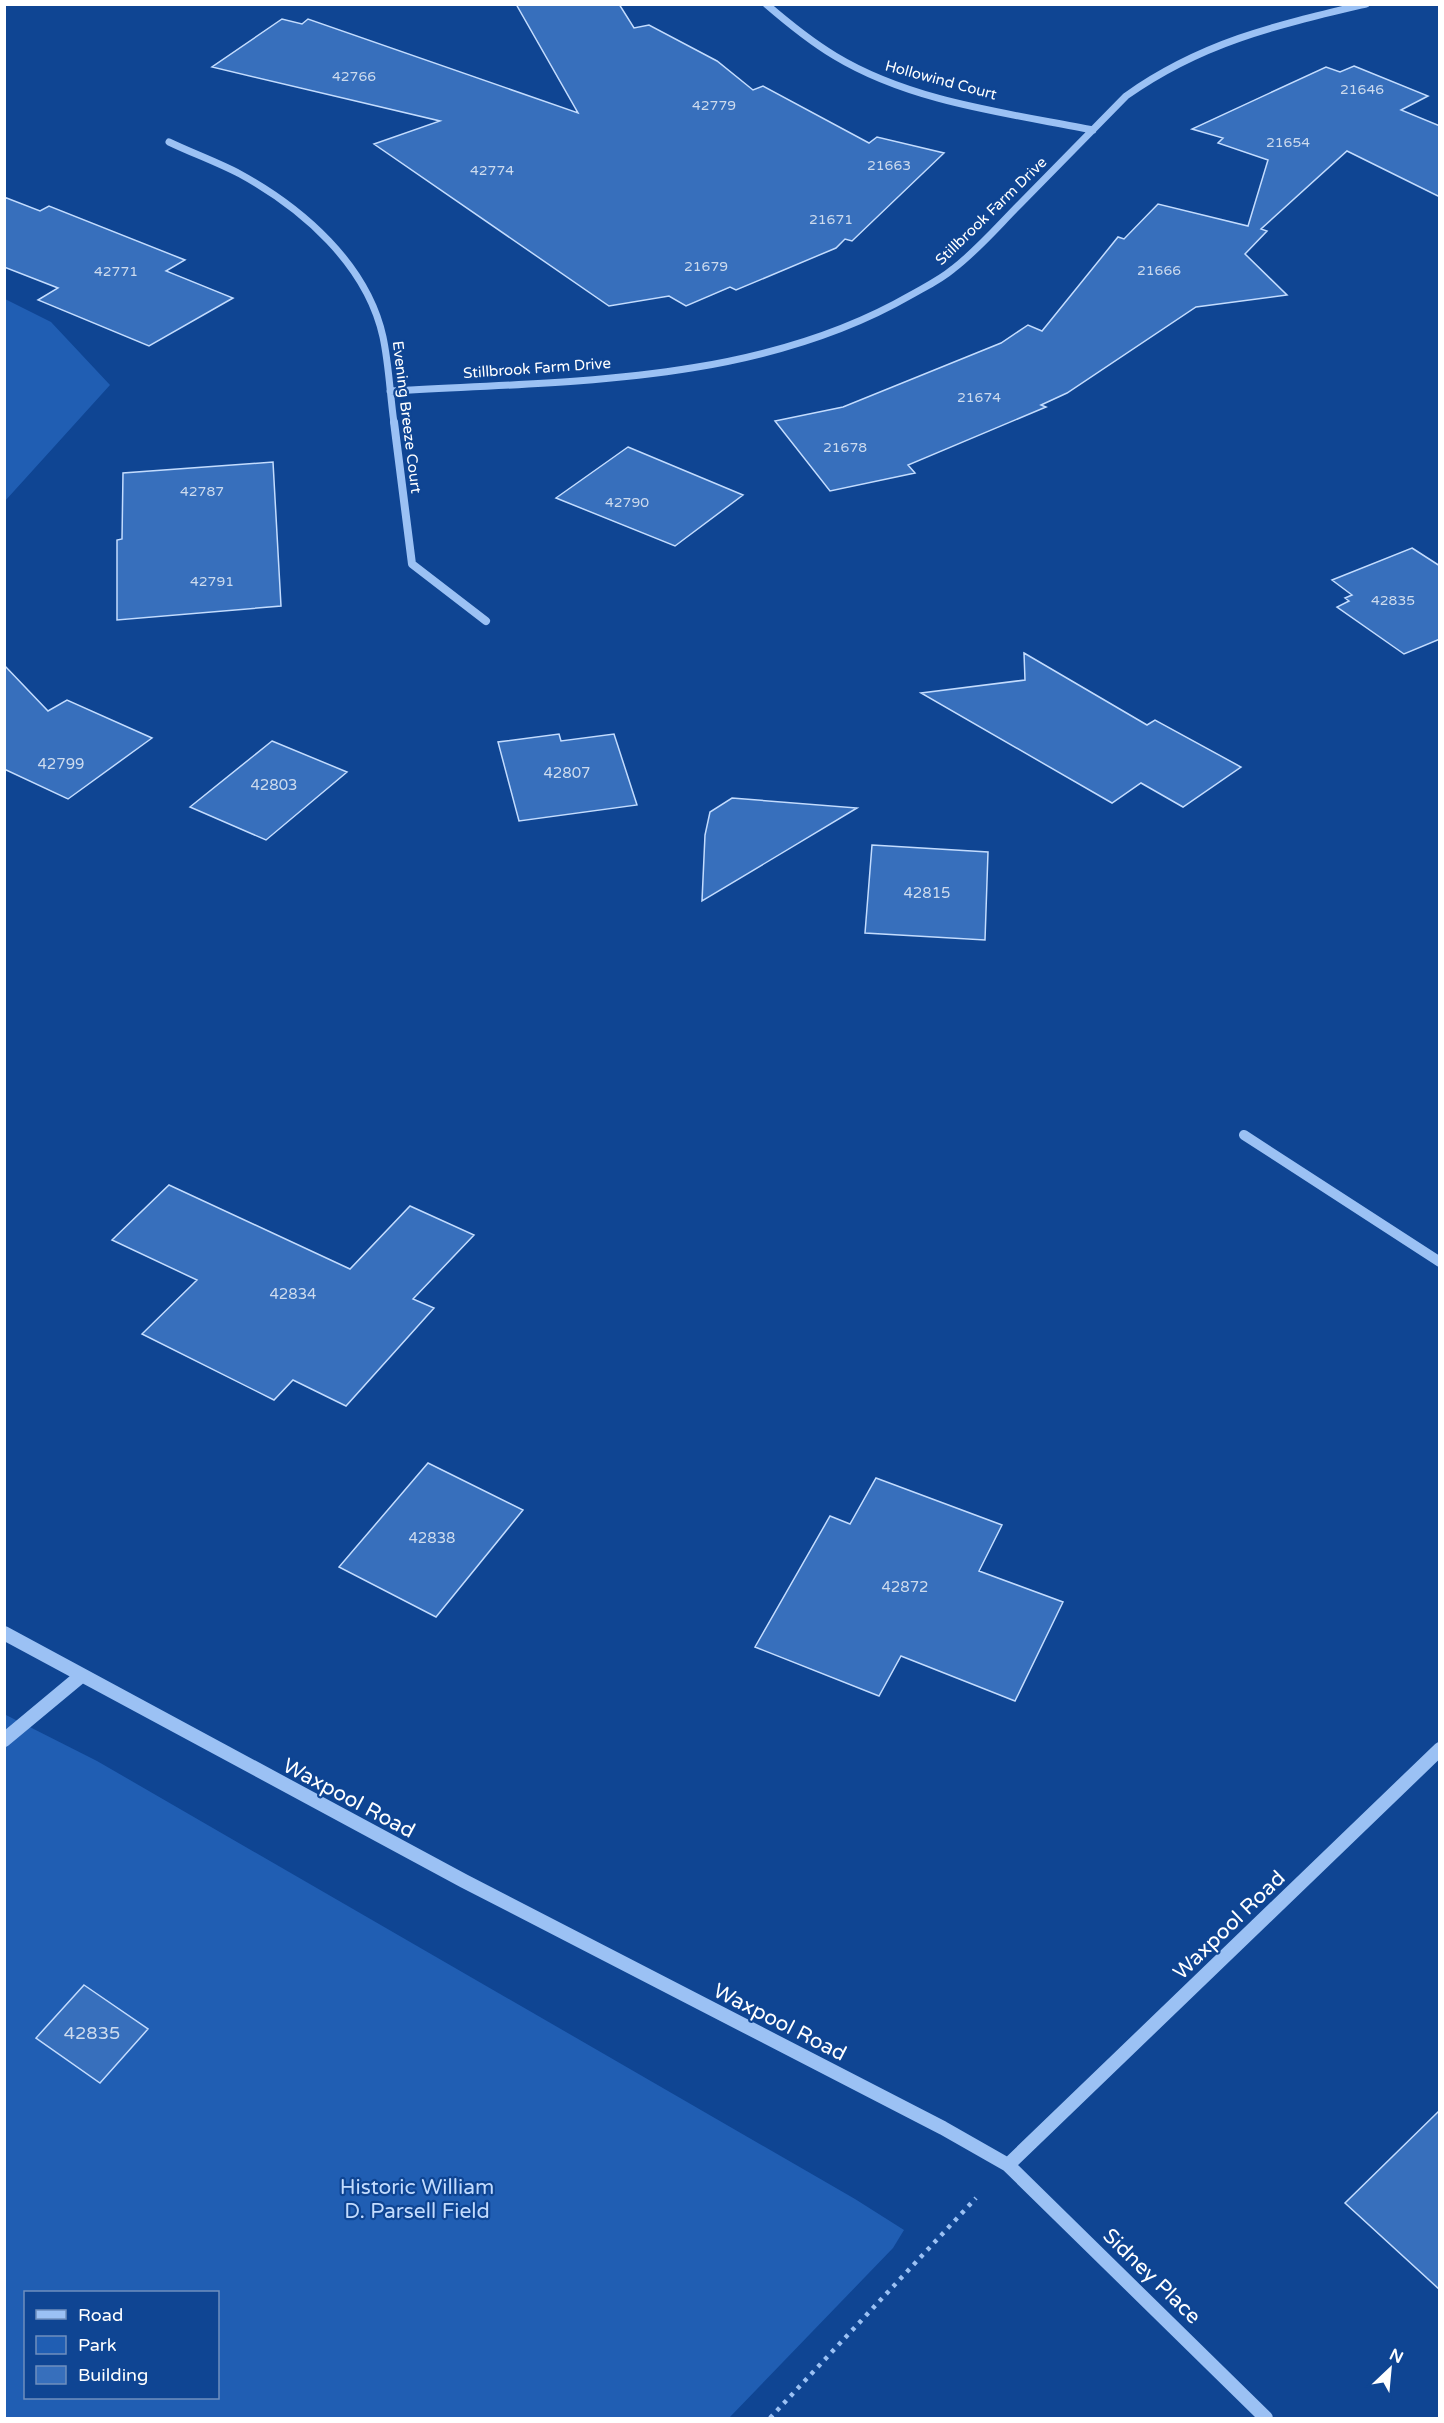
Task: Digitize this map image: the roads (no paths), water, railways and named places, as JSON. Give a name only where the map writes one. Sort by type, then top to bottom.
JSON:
[{"type":"street","name":"Hollowind Court","points":[[766,4],[790,29],[823,52],[868,73],[917,91],[968,104],[1093,130]]},
{"type":"street","name":"Stillbrook Farm Drive","points":[[390,391],[631,375],[688,368],[742,358],[803,342],[856,323],[903,302],[961,263],[1126,96],[1148,78],[1206,48],[1246,34],[1366,4]]},
{"type":"street","name":"Evening Breeze Court","points":[[169,142],[240,174],[271,192],[299,213],[338,250],[366,292],[383,336],[412,564],[486,621]]},
{"type":"street","points":[[1244,1135],[1440,1262]]},
{"type":"street","name":"Waxpool Road","points":[[4,1633],[464,1881],[932,2122],[1008,2165],[1440,1749]]},
{"type":"street","points":[[4,1740],[81,1676]]},
{"type":"street","name":"Sidney Place","points":[[1008,2165],[1266,2418]]},
{"type":"park label","name":"Historic William D. Parsell Field","points":[[417,2199]]}]
